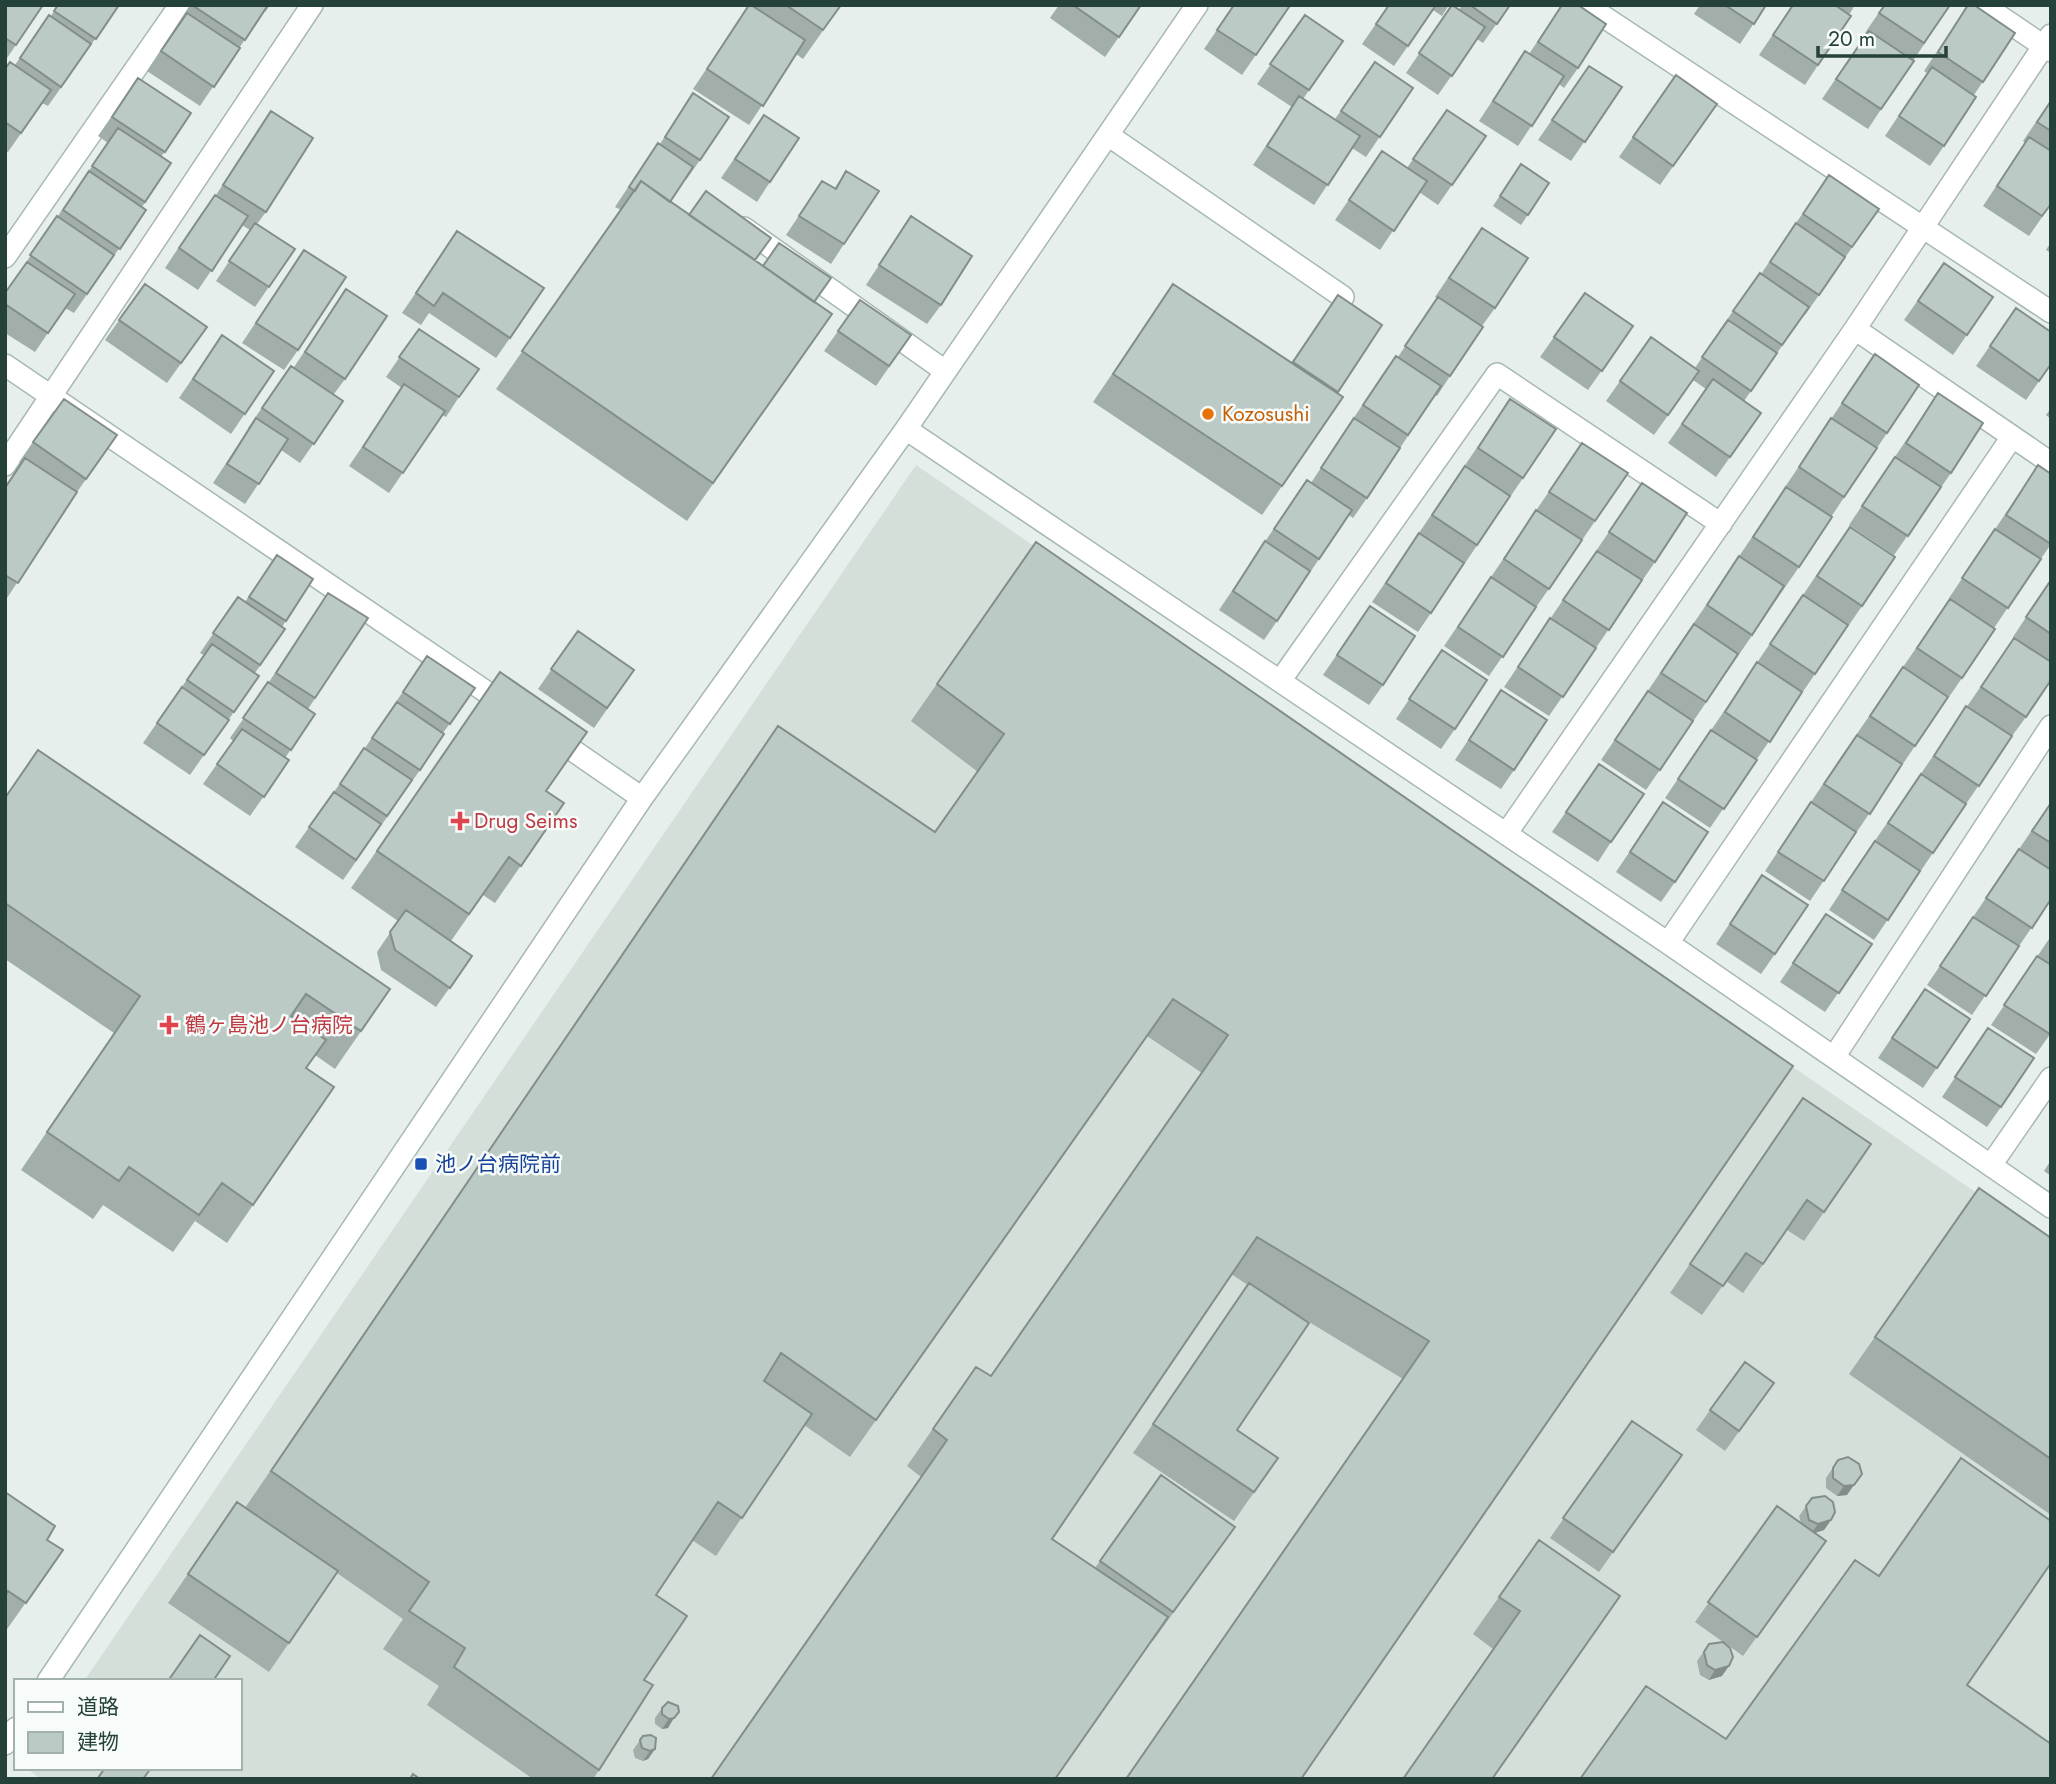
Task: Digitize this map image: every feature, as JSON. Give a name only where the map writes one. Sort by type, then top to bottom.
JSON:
[{"type":"street","points":[[5,257],[180,5]]},
{"type":"street","points":[[5,465],[312,5]]},
{"type":"street","points":[[49,1679],[642,798],[906,429],[1196,5]]},
{"type":"street","points":[[1586,5],[2051,312]]},
{"type":"street","points":[[1506,834],[1855,330],[2048,44],[1983,5]]},
{"type":"street","points":[[1108,135],[1343,298]]},
{"type":"street","points":[[731,219],[945,371]]},
{"type":"street","points":[[1855,330],[2051,463]]},
{"type":"street","points":[[5,365],[642,798]]},
{"type":"street","points":[[1280,681],[1497,374],[1721,524]]},
{"type":"street","points":[[906,429],[1668,943],[2051,1207]]},
{"type":"street","points":[[1668,943],[2012,437]]},
{"type":"street","points":[[1833,1057],[2051,726]]},
{"type":"street","points":[[1991,1165],[2051,1078]]},
{"type":"shaded area","points":[[916,465],[2051,1244],[2051,1779],[41,1779],[29,1770],[242,1770],[242,1679],[85,1679]]},
{"type":"building","points":[[5,5],[43,5],[16,45],[5,38]]},
{"type":"building","points":[[58,5],[119,5],[96,39],[54,11]]},
{"type":"building","points":[[192,5],[268,5],[245,40]]},
{"type":"building","points":[[749,5],[805,40],[763,106],[707,69]]},
{"type":"building","points":[[786,5],[841,5],[823,30]]},
{"type":"building","points":[[1073,5],[1141,5],[1119,37]]},
{"type":"building","points":[[1234,5],[1289,7],[1256,55],[1217,30]]},
{"type":"building","points":[[1389,5],[1436,5],[1408,46],[1376,24]]},
{"type":"building","points":[[1452,5],[1485,27],[1452,76],[1419,53]]},
{"type":"building","points":[[1470,5],[1510,5],[1497,24]]},
{"type":"building","points":[[1562,5],[1578,5],[1606,24],[1578,68],[1538,42]]},
{"type":"building","points":[[1725,5],[1766,5],[1754,24]]},
{"type":"building","points":[[1793,5],[1835,5],[1851,16],[1818,65],[1773,35]]},
{"type":"building","points":[[1885,5],[1950,5],[1924,43],[1879,13]]},
{"type":"building","points":[[1968,5],[1974,5],[2015,33],[1983,82],[1938,52]]},
{"type":"building","points":[[187,13],[240,48],[214,87],[161,51]]},
{"type":"building","points":[[49,15],[91,44],[61,87],[20,58]]},
{"type":"building","points":[[1305,15],[1343,41],[1309,90],[1270,64]]},
{"type":"building","points":[[1869,31],[1914,61],[1881,109],[1836,79]]},
{"type":"building","points":[[1525,51],[1564,76],[1532,126],[1493,101]]},
{"type":"building","points":[[10,62],[51,90],[21,133],[5,122],[5,69]]},
{"type":"building","points":[[1375,62],[1413,88],[1380,137],[1341,111]]},
{"type":"building","points":[[1589,66],[1622,87],[1585,142],[1552,120]]},
{"type":"building","points":[[1932,67],[1976,97],[1944,146],[1899,116]]},
{"type":"building","points":[[1676,75],[1717,104],[1673,166],[1633,137]]},
{"type":"building","points":[[138,78],[191,113],[165,152],[112,117]]},
{"type":"building","points":[[693,93],[729,117],[700,160],[665,137]]},
{"type":"building","points":[[1299,96],[1360,136],[1328,185],[1267,146]]},
{"type":"building","points":[[2051,101],[2051,131],[2037,122]]},
{"type":"building","points":[[1447,110],[1486,136],[1452,185],[1413,159]]},
{"type":"building","points":[[271,111],[313,138],[266,212],[223,185]]},
{"type":"building","points":[[764,115],[799,138],[770,182],[735,159]]},
{"type":"building","points":[[118,128],[171,163],[145,202],[92,166]]},
{"type":"building","points":[[2029,137],[2051,151],[2051,204],[2042,216],[1997,186]]},
{"type":"building","points":[[658,143],[693,167],[670,202],[641,181],[635,191],[629,187]]},
{"type":"building","points":[[1382,151],[1427,181],[1394,231],[1349,200]]},
{"type":"building","points":[[1521,164],[1549,183],[1528,215],[1500,196]]},
{"type":"building","points":[[89,171],[146,210],[120,249],[63,210]]},
{"type":"building","points":[[846,171],[879,191],[844,244],[799,216],[822,181],[836,189]]},
{"type":"building","points":[[1829,175],[1879,209],[1852,247],[1803,214]]},
{"type":"building","points":[[641,181],[832,314],[713,483],[522,351]]},
{"type":"building","points":[[706,191],[771,238],[755,260],[689,215]]},
{"type":"building","points":[[215,195],[248,216],[212,271],[179,248]]},
{"type":"building","points":[[57,216],[114,255],[87,294],[30,255]]},
{"type":"building","points":[[911,216],[972,256],[941,305],[879,265]]},
{"type":"building","points":[[255,223],[295,249],[269,287],[229,261]]},
{"type":"building","points":[[1796,223],[1845,257],[1819,295],[1770,262]]},
{"type":"building","points":[[1482,228],[1528,258],[1495,308],[1449,278]]},
{"type":"building","points":[[457,231],[544,288],[510,338],[443,293],[434,306],[416,293]]},
{"type":"building","points":[[779,243],[831,278],[814,302],[763,266]]},
{"type":"building","points":[[304,250],[346,277],[298,350],[256,323]]},
{"type":"building","points":[[27,262],[75,294],[48,333],[5,304],[5,293]]},
{"type":"building","points":[[1944,263],[1993,297],[1967,335],[1918,301]]},
{"type":"building","points":[[1760,273],[1809,307],[1782,345],[1733,311]]},
{"type":"building","points":[[145,284],[207,327],[181,363],[119,320]]},
{"type":"building","points":[[1173,284],[1343,397],[1282,486],[1113,374]]},
{"type":"building","points":[[346,289],[387,316],[345,379],[305,352]]},
{"type":"building","points":[[1585,293],[1633,326],[1602,371],[1554,337]]},
{"type":"building","points":[[1338,295],[1382,325],[1338,392],[1293,362]]},
{"type":"building","points":[[1438,297],[1483,327],[1450,376],[1405,346]]},
{"type":"building","points":[[860,300],[911,335],[889,366],[838,331]]},
{"type":"building","points":[[2016,308],[2051,332],[2051,364],[2039,381],[1990,346]]},
{"type":"building","points":[[1728,320],[1777,353],[1751,391],[1702,357]]},
{"type":"building","points":[[419,329],[479,369],[459,397],[399,357]]},
{"type":"building","points":[[222,335],[274,371],[245,414],[193,379]]},
{"type":"building","points":[[1651,337],[1699,371],[1668,415],[1620,381]]},
{"type":"building","points":[[1875,354],[1919,385],[1887,433],[1842,403]]},
{"type":"building","points":[[1396,356],[1441,386],[1408,435],[1363,405]]},
{"type":"building","points":[[291,366],[343,401],[314,444],[262,408]]},
{"type":"building","points":[[1713,379],[1761,413],[1730,457],[1682,424]]},
{"type":"building","points":[[404,384],[445,411],[403,473],[363,447]]},
{"type":"building","points":[[1938,393],[1983,423],[1951,473],[1906,443]]},
{"type":"building","points":[[64,399],[117,435],[86,479],[33,442]]},
{"type":"building","points":[[1510,399],[1556,429],[1523,478],[1478,448]]},
{"type":"building","points":[[256,418],[288,439],[259,484],[227,464]]},
{"type":"building","points":[[1354,418],[1400,448],[1367,498],[1321,468]]},
{"type":"building","points":[[1831,418],[1877,448],[1844,497],[1799,467]]},
{"type":"building","points":[[1582,443],[1628,473],[1595,521],[1549,492]]},
{"type":"building","points":[[1895,457],[1941,487],[1908,536],[1862,506]]},
{"type":"building","points":[[25,458],[77,492],[18,583],[5,575],[5,488]]},
{"type":"building","points":[[2038,465],[2051,474],[2051,544],[2006,515]]},
{"type":"building","points":[[1465,466],[1510,496],[1477,545],[1432,515]]},
{"type":"building","points":[[1307,480],[1352,510],[1319,559],[1274,529]]},
{"type":"building","points":[[1642,483],[1687,513],[1655,562],[1609,532]]},
{"type":"building","points":[[1786,487],[1832,517],[1799,567],[1753,537]]},
{"type":"building","points":[[1536,510],[1582,540],[1549,589],[1504,559]]},
{"type":"building","points":[[1850,527],[1895,557],[1862,606],[1817,576]]},
{"type":"building","points":[[1995,529],[2041,559],[2008,608],[1962,578]]},
{"type":"building","points":[[1419,533],[1464,563],[1431,613],[1386,583]]},
{"type":"building","points":[[1265,541],[1310,571],[1277,621],[1233,591]]},
{"type":"building","points":[[1036,542],[1793,1066],[1301,1779],[1126,1779],[1429,1341],[1257,1237],[1052,1539],[1168,1617],[1055,1779],[711,1779],[947,1440],[933,1429],[976,1367],[991,1376],[1228,1035],[1173,999],[876,1420],[781,1353],[764,1381],[812,1414],[742,1518],[718,1502],[656,1595],[687,1616],[644,1680],[653,1685],[599,1770],[454,1667],[465,1648],[409,1611],[429,1582],[271,1471],[778,726],[935,832],[1004,734],[937,684]]},
{"type":"building","points":[[1597,551],[1642,580],[1609,630],[1563,600]]},
{"type":"building","points":[[277,555],[313,579],[286,621],[249,597]]},
{"type":"building","points":[[1739,556],[1784,586],[1752,635],[1707,605]]},
{"type":"building","points":[[1491,577],[1536,607],[1503,657],[1458,627]]},
{"type":"building","points":[[2051,580],[2051,634],[2026,617]]},
{"type":"building","points":[[328,593],[368,618],[315,698],[276,673]]},
{"type":"building","points":[[1803,595],[1848,625],[1815,674],[1770,644]]},
{"type":"building","points":[[238,597],[285,629],[260,665],[213,633]]},
{"type":"building","points":[[1950,599],[1995,629],[1962,678],[1917,648]]},
{"type":"building","points":[[1370,606],[1415,636],[1383,685],[1337,655]]},
{"type":"building","points":[[1550,618],[1596,648],[1563,697],[1518,667]]},
{"type":"building","points":[[1694,624],[1738,654],[1706,702],[1661,673]]},
{"type":"building","points":[[578,631],[634,670],[607,708],[551,669]]},
{"type":"building","points":[[2014,638],[2051,662],[2051,680],[2026,717],[1981,687]]},
{"type":"building","points":[[212,644],[259,676],[234,712],[187,680]]},
{"type":"building","points":[[1442,650],[1487,680],[1455,729],[1409,699]]},
{"type":"building","points":[[427,656],[475,688],[450,724],[403,692]]},
{"type":"building","points":[[1757,662],[1802,692],[1770,742],[1725,712]]},
{"type":"building","points":[[1903,667],[1948,697],[1915,746],[1870,716]]},
{"type":"building","points":[[500,672],[587,732],[546,791],[564,803],[521,866],[509,857],[469,914],[377,851]]},
{"type":"building","points":[[268,682],[315,714],[291,750],[243,718]]},
{"type":"building","points":[[182,687],[229,720],[204,755],[157,723]]},
{"type":"building","points":[[1501,690],[1547,720],[1514,770],[1469,740]]},
{"type":"building","points":[[1648,691],[1693,721],[1660,770],[1615,740]]},
{"type":"building","points":[[397,702],[444,734],[420,770],[372,738]]},
{"type":"building","points":[[1966,706],[2012,736],[1979,786],[1934,756]]},
{"type":"building","points":[[242,729],[289,760],[264,797],[217,764]]},
{"type":"building","points":[[1711,730],[1757,760],[1724,809],[1678,779]]},
{"type":"building","points":[[1857,735],[1902,764],[1870,814],[1824,784]]},
{"type":"building","points":[[364,748],[412,780],[387,816],[340,784]]},
{"type":"building","points":[[38,750],[390,989],[361,1031],[306,994],[291,1016],[326,1040],[306,1068],[334,1087],[253,1205],[222,1183],[199,1215],[129,1167],[119,1181],[47,1132],[140,996],[5,903],[5,798]]},
{"type":"building","points":[[1599,764],[1644,794],[1611,842],[1566,812]]},
{"type":"building","points":[[1921,774],[1966,804],[1933,853],[1888,823]]},
{"type":"building","points":[[334,792],[381,824],[356,860],[309,827]]},
{"type":"building","points":[[1663,802],[1708,832],[1675,882],[1630,852]]},
{"type":"building","points":[[1811,802],[1856,832],[1824,881],[1778,852]]},
{"type":"building","points":[[2051,803],[2051,843],[2032,831]]},
{"type":"building","points":[[1875,841],[1920,871],[1888,920],[1842,890]]},
{"type":"building","points":[[2019,849],[2051,870],[2051,899],[2032,928],[1986,898]]},
{"type":"building","points":[[1762,875],[1808,905],[1775,954],[1730,924]]},
{"type":"building","points":[[406,910],[472,956],[450,988],[395,950],[390,932]]},
{"type":"building","points":[[1826,914],[1872,944],[1839,993],[1793,963]]},
{"type":"building","points":[[1973,917],[2019,946],[1986,996],[1940,966]]},
{"type":"building","points":[[2037,956],[2051,965],[2050,1034],[2004,1005]]},
{"type":"building","points":[[1925,989],[1970,1019],[1937,1068],[1892,1038]]},
{"type":"building","points":[[1988,1028],[2034,1058],[2001,1107],[1955,1077]]},
{"type":"building","points":[[1803,1098],[1871,1144],[1824,1212],[1807,1200],[1763,1264],[1746,1253],[1723,1286],[1690,1264]]},
{"type":"building","points":[[1979,1188],[2051,1238],[2051,1459],[1875,1337]]},
{"type":"building","points":[[1249,1283],[1309,1323],[1237,1430],[1278,1458],[1254,1492],[1153,1424]]},
{"type":"building","points":[[1745,1362],[1774,1383],[1739,1431],[1710,1410]]},
{"type":"building","points":[[1632,1421],[1682,1455],[1613,1552],[1563,1518]]},
{"type":"building","points":[[1848,1457],[1859,1464],[1862,1474],[1854,1485],[1844,1486],[1833,1478],[1833,1468],[1838,1460]]},
{"type":"building","points":[[1961,1458],[2051,1521],[2051,1563],[1967,1685],[2051,1744],[2051,1779],[1580,1779],[1646,1686],[1726,1739],[1855,1560],[1879,1576]]},
{"type":"building","points":[[1161,1475],[1235,1527],[1173,1612],[1100,1561]]},
{"type":"building","points":[[5,1492],[55,1526],[47,1540],[63,1550],[26,1603],[8,1591],[5,1596]]},
{"type":"building","points":[[1825,1496],[1833,1502],[1835,1512],[1831,1520],[1818,1524],[1809,1520],[1806,1506],[1812,1498]]},
{"type":"building","points":[[237,1502],[338,1571],[289,1643],[188,1574]]},
{"type":"building","points":[[1777,1506],[1826,1541],[1757,1637],[1708,1602]]},
{"type":"building","points":[[1539,1540],[1620,1596],[1492,1779],[1403,1779],[1520,1611],[1499,1597]]},
{"type":"building","points":[[200,1635],[230,1656],[214,1679],[169,1679]]},
{"type":"building","points":[[1723,1642],[1730,1648],[1733,1657],[1729,1666],[1715,1670],[1707,1665],[1704,1652],[1709,1644]]},
{"type":"building","points":[[668,1702],[678,1706],[679,1712],[674,1718],[669,1719],[662,1714],[662,1708]]},
{"type":"building","points":[[651,1735],[656,1738],[655,1749],[650,1751],[642,1748],[640,1740],[643,1736]]},
{"type":"building","points":[[104,1770],[150,1770],[143,1779],[98,1778]]},
{"type":"place","name":"Kozosushi","points":[[1208,414]]},
{"type":"place","name":"Drug Seims","points":[[460,821]]},
{"type":"place","name":"鶴ヶ島池ノ台病院","points":[[169,1025]]},
{"type":"place","name":"池ノ台病院前","points":[[421,1164]]}]
